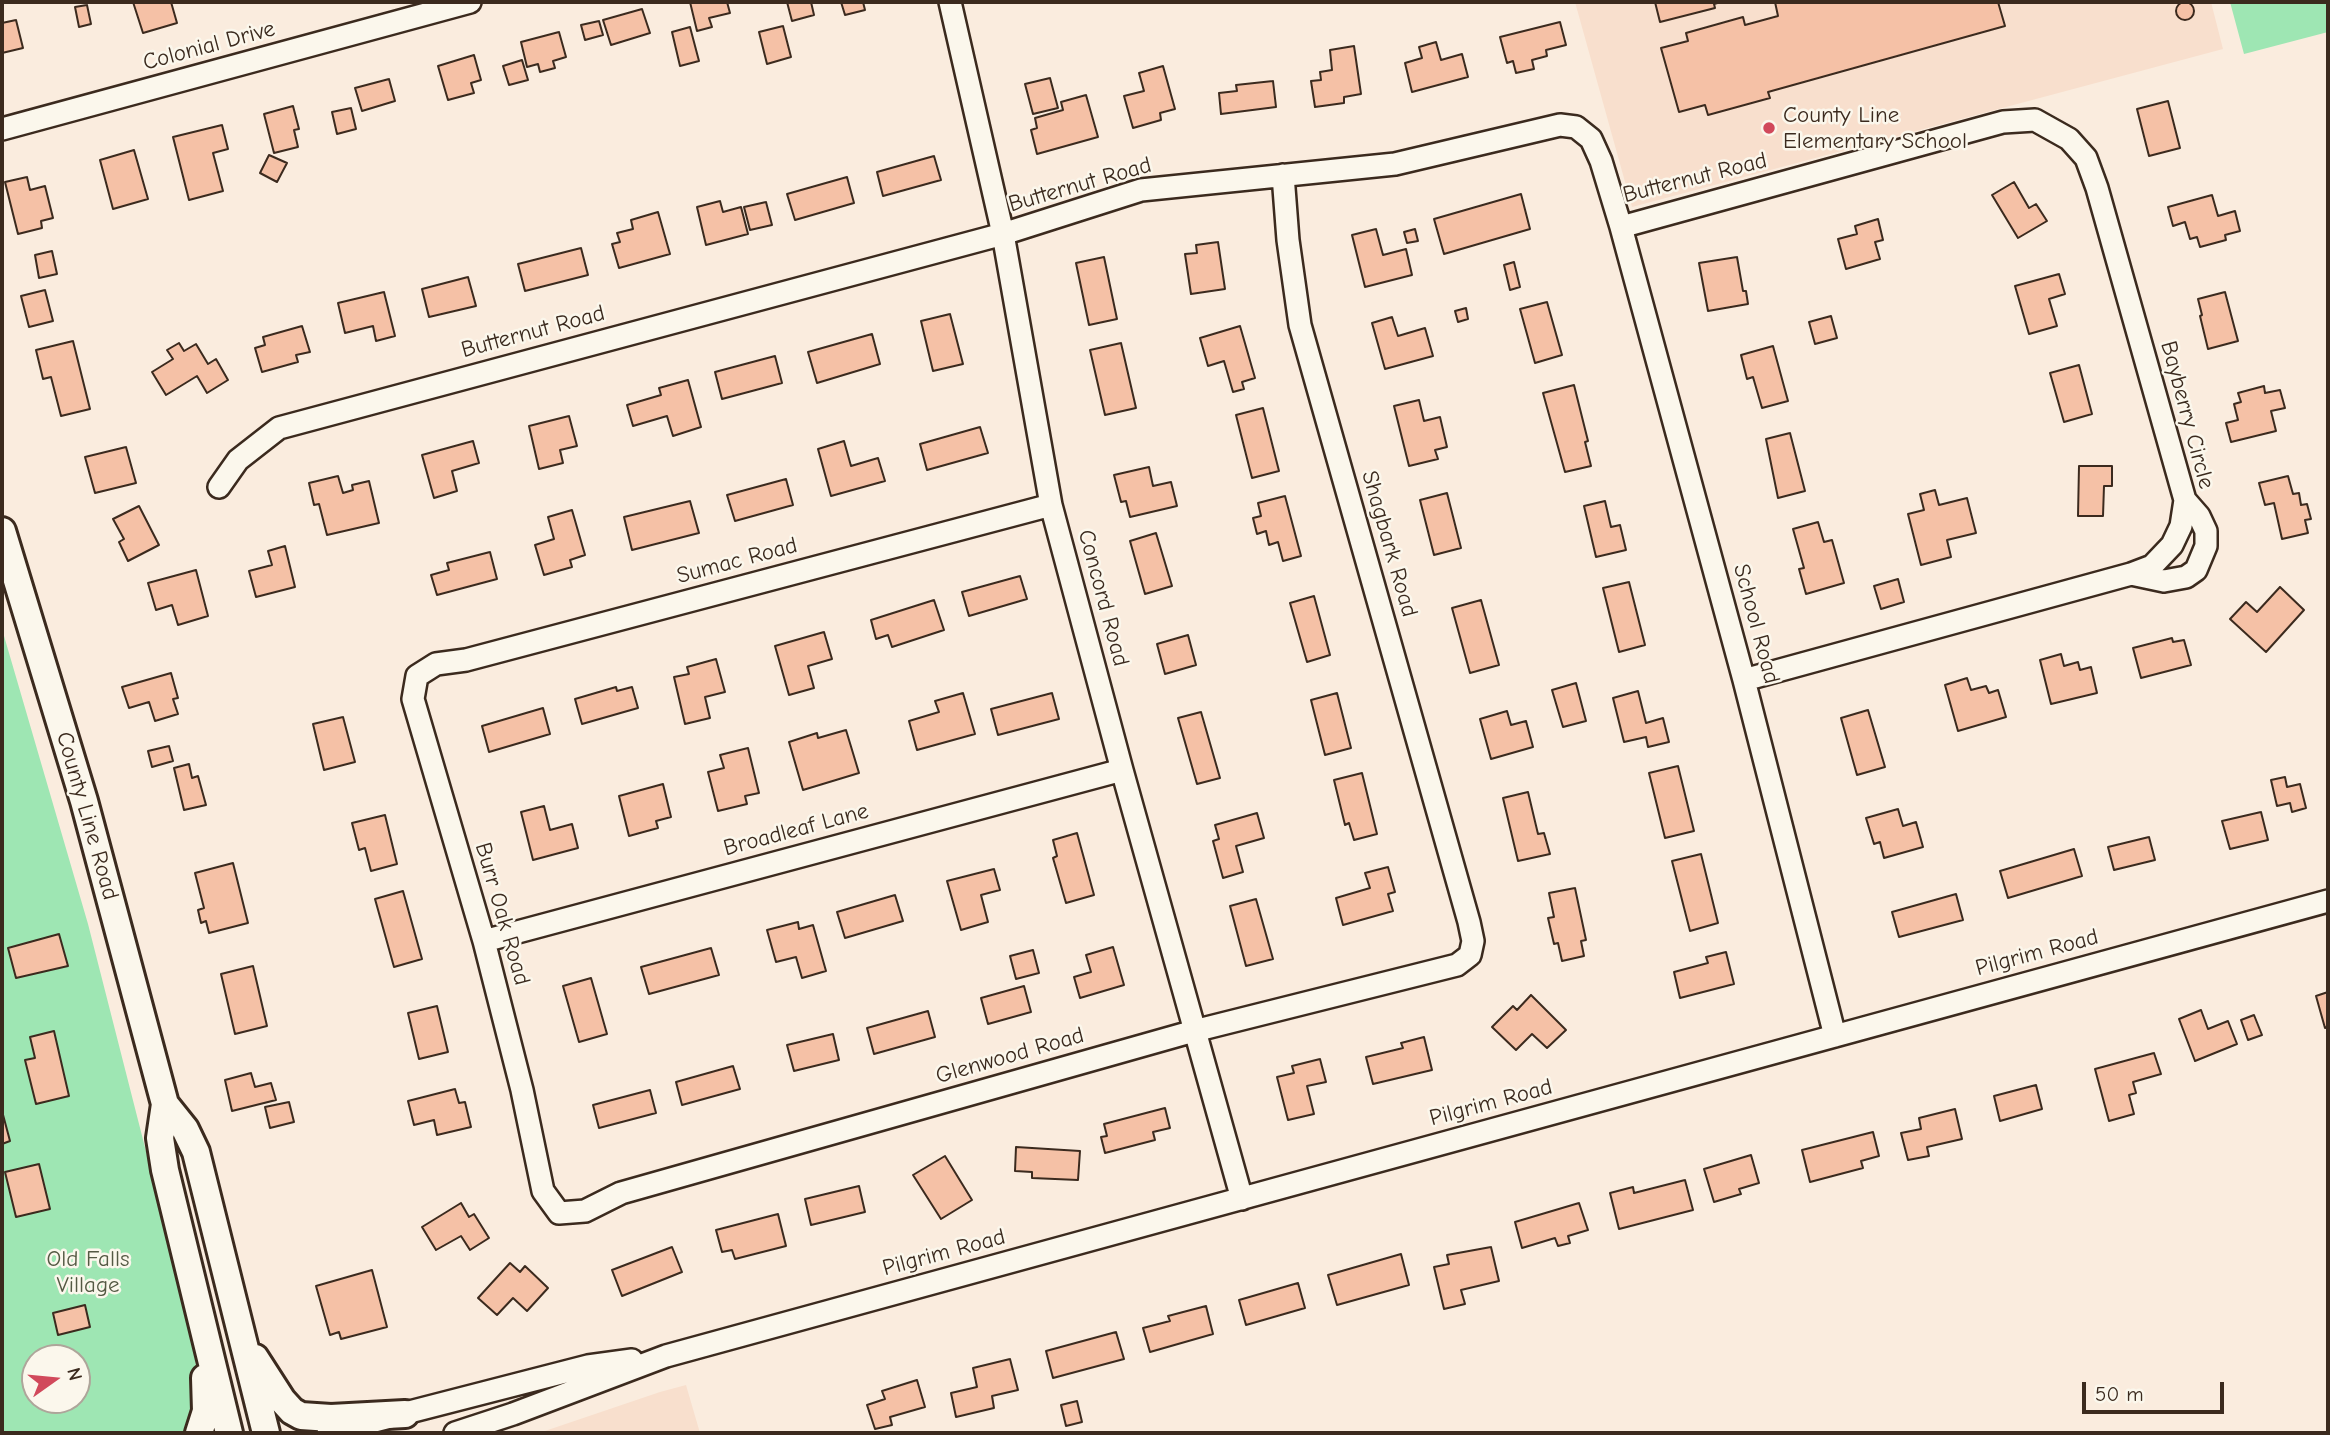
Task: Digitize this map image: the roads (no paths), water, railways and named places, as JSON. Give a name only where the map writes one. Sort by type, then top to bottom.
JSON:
[{"type":"main road","name":"County Line Road","points":[[2,531],[84,801],[165,1104],[185,1129],[196,1152],[266,1433]]},
{"type":"main road","name":"County Line Road","points":[[165,1104],[160,1134],[163,1161],[229,1433]]},
{"type":"main road","points":[[196,1296],[230,1286]]},
{"type":"main road","points":[[199,1433],[206,1411],[203,1324]]},
{"type":"main road","points":[[242,1335],[278,1395],[288,1408],[298,1415],[323,1419],[408,1423]]},
{"type":"street","name":"Colonial Drive","points":[[2,129],[470,2]]},
{"type":"street","name":"Concord Road","points":[[950,2],[1003,234],[1051,505],[1242,1199]]},
{"type":"street","name":"Bayberry Circle","points":[[1744,680],[2130,574],[2152,566],[2172,545],[2181,526],[2185,500],[2097,188],[2086,158],[2069,139],[2035,120],[2003,122]]},
{"type":"street","name":"Butternut Road","points":[[219,487],[238,460],[279,428],[1003,234],[1141,190],[1395,164],[1560,125],[1576,127],[1591,139],[1601,161],[1621,227],[2003,122]]},
{"type":"street","name":"Shagbark Road","points":[[1283,175],[1288,240],[1300,325],[1469,922]]},
{"type":"street","name":"School Road","points":[[1621,227],[1744,680],[1835,1036]]},
{"type":"street","points":[[2130,574],[2164,581],[2186,577],[2196,569],[2206,546],[2206,531],[2199,516],[2185,500]]},
{"type":"street","name":"Sumac Road","points":[[436,664],[466,660],[1051,505]]},
{"type":"street","name":"Burr Oak Road","points":[[436,664],[416,676],[413,699],[484,941],[522,1090],[543,1191]]},
{"type":"street","name":"Broadleaf Lane","points":[[484,941],[1122,769]]},
{"type":"street","name":"Pilgrim Road","points":[[455,1433],[666,1356],[2328,901]]},
{"type":"street","name":"Glenwood Road","points":[[543,1191],[559,1213],[585,1211],[621,1193],[1194,1031],[1457,965],[1470,956],[1472,941],[1469,922]]},
{"type":"street","name":"Pilgrim Road","points":[[328,1433],[408,1423],[587,1366],[666,1356]]},
{"type":"place","name":"County Line Elementary School","points":[[1769,128]]},
{"type":"park label","name":"Old Falls Village","points":[[88,1272]]}]
